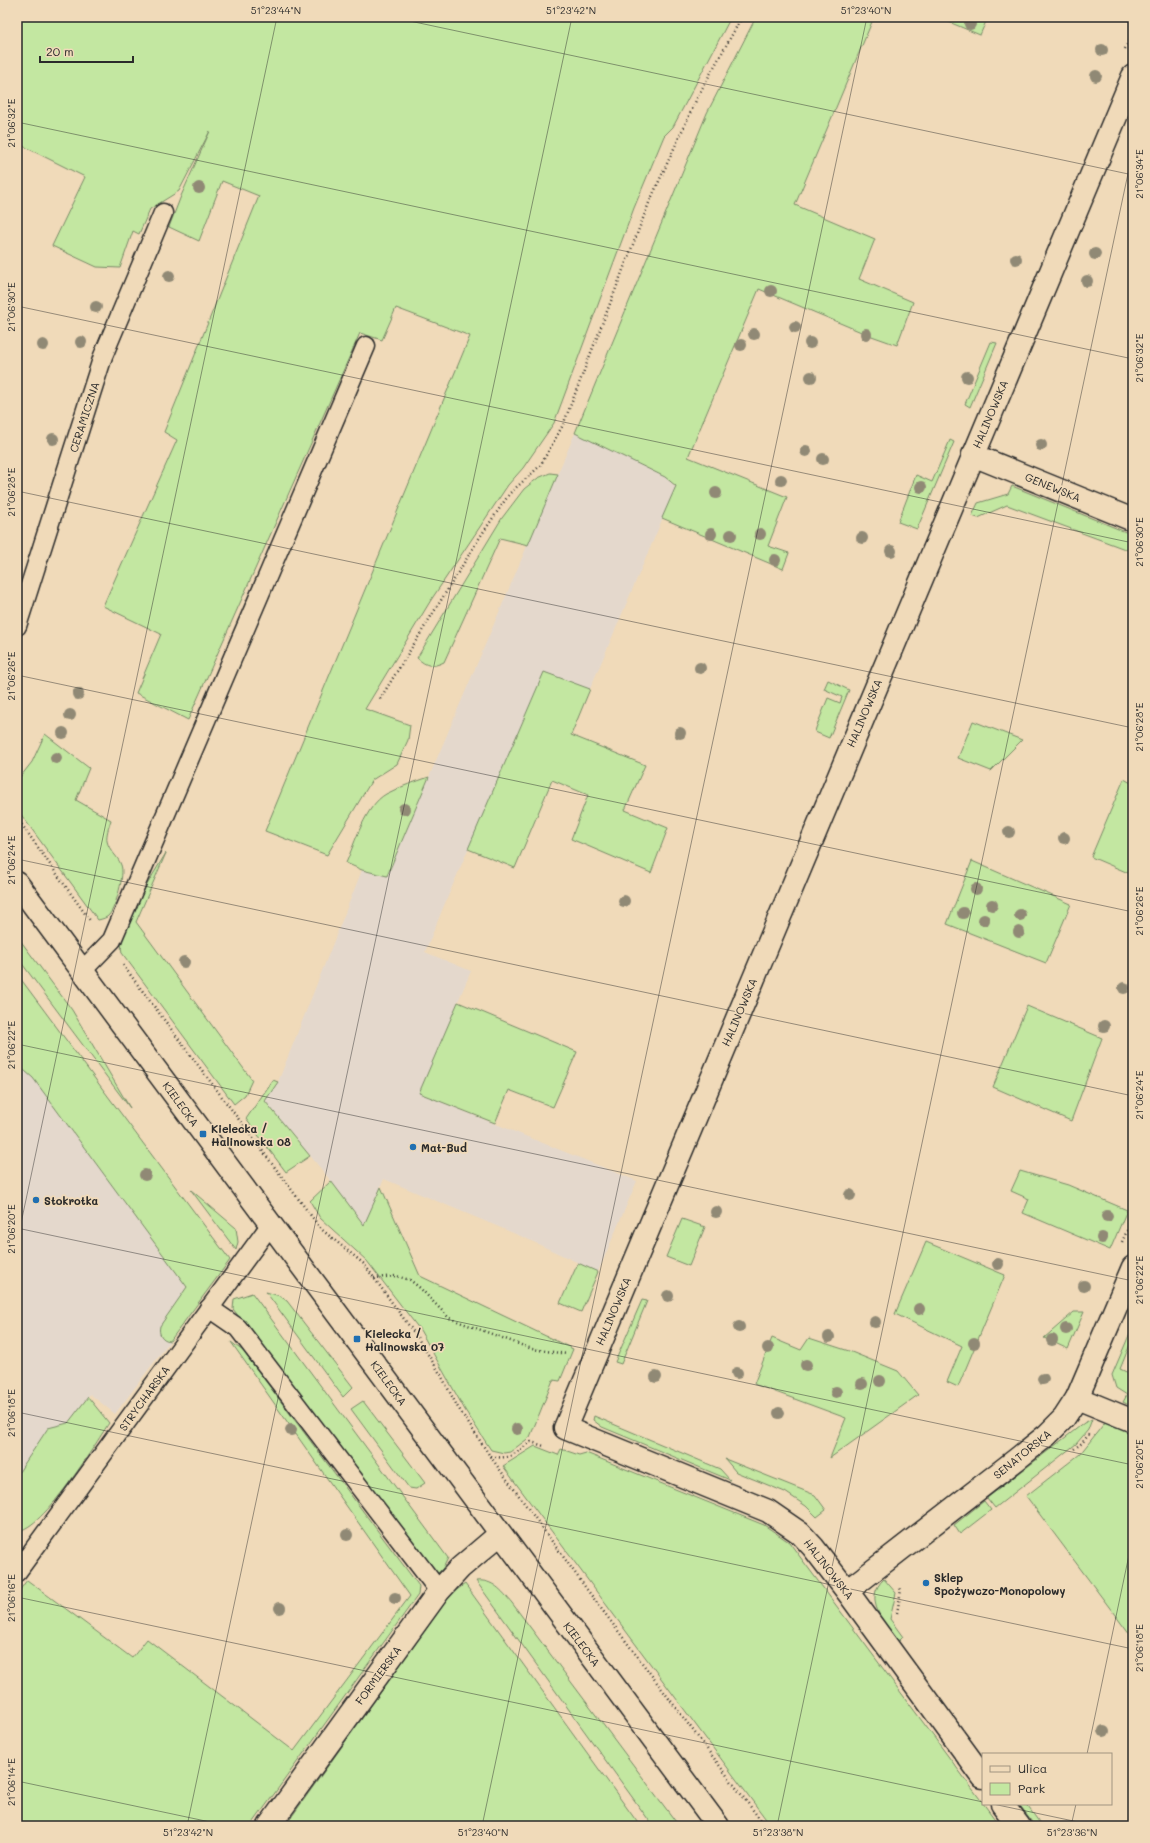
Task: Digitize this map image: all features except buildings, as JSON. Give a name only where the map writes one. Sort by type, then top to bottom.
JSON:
[{"type":"street","name":"HALINOWSKA","points":[[982,1776],[847,1591],[813,1547],[800,1533],[768,1511],[565,1428],[1133,76]]},
{"type":"street","name":"GENEWSKA","points":[[973,455],[1133,520]]},
{"type":"street","name":"KIELECKA","points":[[17,883],[718,1826]]},
{"type":"street","name":"SENATORSKA","points":[[847,1591],[1047,1435],[1064,1418],[1077,1398],[1133,1267]]},
{"type":"street","points":[[1077,1398],[1133,1421]]},
{"type":"street","name":"FORMIERSKA","points":[[268,1826],[439,1591],[460,1568],[500,1534]]},
{"type":"street","points":[[1003,1805],[1019,1826]]},
{"type":"lane","name":"CERAMICZNA","points":[[17,626],[103,356],[163,213]]},
{"type":"lane","points":[[82,971],[112,940],[366,346]]},
{"type":"lane","name":"STRYCHARSKA","points":[[17,1572],[271,1224]]},
{"type":"lane","points":[[209,1308],[238,1328],[439,1591]]},
{"type":"path","points":[[380,699],[480,537],[510,493],[540,466],[563,425],[648,203],[699,94],[742,17]]},
{"type":"path","points":[[17,818],[108,945],[321,1229],[364,1264],[415,1334],[441,1375],[457,1406],[490,1456],[591,1595],[765,1826]]},
{"type":"path","points":[[1121,1246],[1133,1217]]},
{"type":"path","points":[[374,1278],[396,1276],[410,1280],[420,1288],[449,1318],[532,1349],[568,1354]]},
{"type":"shaded area","points":[[575,433],[666,477],[676,487],[590,689],[544,672],[443,908],[425,952],[471,971],[419,1093],[637,1181],[598,1272],[525,1238],[384,1179],[364,1225],[331,1181],[265,1101],[278,1082],[362,870],[387,876]]},
{"type":"shaded area","points":[[17,1056],[187,1287],[160,1326],[166,1340],[170,1341],[115,1414],[90,1394],[68,1423],[48,1428],[17,1475]]},
{"type":"green space","points":[[17,17],[731,17],[673,127],[664,136],[634,208],[554,423],[523,468],[508,485],[431,600],[365,709],[410,725],[408,740],[397,764],[372,780],[327,855],[265,831],[470,336],[396,308],[382,340],[360,333],[188,720],[136,693],[161,634],[103,606],[177,440],[164,432],[259,196],[222,181],[199,241],[169,227],[210,131],[179,191],[150,209],[139,234],[133,231],[120,268],[97,267],[52,246],[85,177],[17,143]]},
{"type":"green space","points":[[756,17],[874,17],[795,205],[875,239],[859,279],[913,302],[897,345],[866,334],[759,289],[688,457],[787,497],[768,546],[789,553],[783,569],[662,518],[676,486],[665,477],[575,433],[707,113]]},
{"type":"green space","points":[[937,17],[988,17],[980,35]]},
{"type":"green space","points":[[991,342],[997,343],[970,407],[965,404]]},
{"type":"green space","points":[[950,440],[954,442],[917,529],[898,522],[916,475],[932,482]]},
{"type":"green space","points":[[550,473],[558,474],[528,545],[500,538],[444,662],[436,665],[423,663],[417,658],[502,518],[524,489],[538,478]]},
{"type":"green space","points":[[1012,486],[1133,535],[1133,552],[1007,505],[978,518],[972,516],[978,503],[1008,494]]},
{"type":"green space","points":[[544,672],[590,689],[571,735],[645,765],[625,810],[668,828],[651,873],[571,839],[588,795],[552,780],[515,868],[468,849]]},
{"type":"green space","points":[[828,680],[849,690],[829,738],[815,732],[828,698],[840,703],[842,697],[824,689]]},
{"type":"green space","points":[[973,721],[1022,740],[991,771],[958,758]]},
{"type":"green space","points":[[45,734],[89,768],[76,800],[111,820],[107,833],[107,841],[121,865],[122,875],[112,911],[106,918],[103,919],[98,920],[17,809],[17,781],[32,762]]},
{"type":"green space","points":[[429,777],[387,876],[362,870],[346,863],[366,816],[372,807],[386,794]]},
{"type":"green space","points":[[1124,779],[1133,784],[1133,875],[1091,857]]},
{"type":"green space","points":[[166,853],[136,922],[252,1080],[245,1095],[234,1104],[122,953],[122,943],[130,917]]},
{"type":"green space","points":[[972,861],[1071,904],[1046,963],[947,924]]},
{"type":"green space","points":[[17,936],[72,1010],[130,1108],[17,957]]},
{"type":"green space","points":[[17,974],[230,1260],[170,1341],[161,1336],[160,1326],[187,1287],[33,1078],[17,1064]]},
{"type":"green space","points":[[458,1002],[577,1052],[553,1107],[509,1090],[495,1123],[419,1093]]},
{"type":"green space","points":[[1027,1006],[1102,1038],[1071,1121],[993,1087]]},
{"type":"green space","points":[[273,1080],[278,1082],[265,1101],[310,1156],[286,1172],[246,1119]]},
{"type":"green space","points":[[1020,1171],[1068,1185],[1127,1210],[1110,1250],[1023,1213],[1029,1199],[1011,1191]]},
{"type":"green space","points":[[331,1181],[364,1225],[381,1187],[420,1276],[573,1349],[560,1381],[553,1380],[530,1437],[510,1452],[504,1453],[491,1450],[465,1410],[420,1330],[367,1261],[320,1218],[310,1201]]},
{"type":"green space","points":[[191,1190],[236,1228],[238,1242],[236,1250]]},
{"type":"green space","points":[[682,1219],[705,1227],[689,1266],[666,1257]]},
{"type":"green space","points":[[926,1242],[1005,1275],[958,1387],[947,1382],[962,1346],[895,1314]]},
{"type":"green space","points":[[578,1263],[598,1272],[581,1312],[560,1303]]},
{"type":"green space","points":[[266,1292],[280,1296],[287,1301],[353,1387],[343,1397]]},
{"type":"green space","points":[[252,1293],[448,1558],[443,1568],[436,1575],[233,1309],[234,1299]]},
{"type":"green space","points":[[642,1300],[647,1301],[621,1364],[615,1362]]},
{"type":"green space","points":[[1074,1312],[1084,1312],[1068,1349],[1044,1338]]},
{"type":"green space","points":[[1130,1333],[1133,1334],[1133,1337],[1120,1369],[1133,1375],[1133,1407],[1123,1402],[1127,1395],[1116,1388],[1112,1375]]},
{"type":"green space","points":[[772,1338],[801,1350],[809,1338],[849,1351],[898,1371],[918,1395],[830,1458],[846,1418],[754,1384]]},
{"type":"green space","points":[[231,1342],[243,1351],[419,1586],[418,1595],[251,1826],[17,1826],[17,1594],[27,1580],[132,1658],[147,1639],[294,1751],[410,1596]]},
{"type":"green space","points":[[88,1397],[109,1423],[68,1485],[54,1502],[41,1517],[28,1527],[17,1531],[17,1475],[48,1428],[68,1423]]},
{"type":"green space","points":[[363,1401],[425,1483],[416,1489],[409,1488],[351,1409]]},
{"type":"green space","points":[[594,1416],[720,1469],[730,1480],[602,1427],[593,1420]]},
{"type":"green space","points":[[1092,1419],[1088,1430],[1076,1444],[995,1508],[987,1498],[1084,1423]]},
{"type":"green space","points":[[1107,1420],[1133,1433],[1133,1639],[1026,1496],[1080,1454]]},
{"type":"green space","points":[[535,1446],[558,1455],[561,1449],[579,1455],[586,1453],[764,1525],[789,1542],[982,1802],[982,1805],[984,1805],[1000,1826],[771,1826],[503,1466]]},
{"type":"green space","points":[[725,1459],[815,1495],[826,1510],[817,1517],[806,1506],[785,1492],[736,1472]]},
{"type":"green space","points":[[984,1501],[991,1510],[960,1534],[954,1525]]},
{"type":"green space","points":[[884,1579],[896,1593],[890,1619],[903,1637],[898,1642],[882,1619],[875,1603],[875,1595],[878,1587]]},
{"type":"green space","points":[[476,1581],[487,1582],[497,1587],[512,1603],[679,1826],[653,1826]]},
{"type":"green space","points":[[465,1584],[640,1826],[285,1826],[451,1594]]},
{"type":"green space","points":[[1019,1805],[1027,1805],[1042,1826],[1035,1826]]},
{"type":"place","name":"Kielecka / Halinowska 08","points":[[203,1134]]},
{"type":"place","name":"Mat-Bud","points":[[413,1147]]},
{"type":"place","name":"Stokrotka","points":[[36,1200]]},
{"type":"place","name":"Kielecka / Halinowska 07","points":[[357,1339]]},
{"type":"place","name":"Sklep Spożywczo-Monopolowy","points":[[926,1583]]}]
